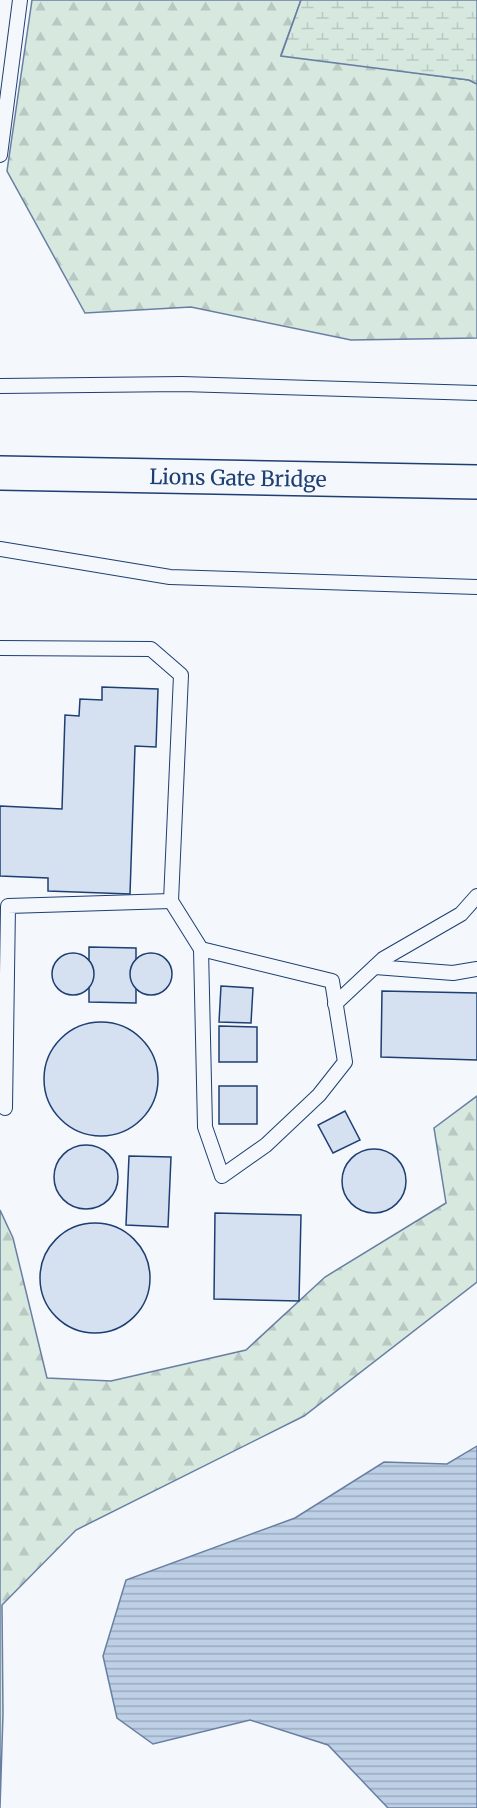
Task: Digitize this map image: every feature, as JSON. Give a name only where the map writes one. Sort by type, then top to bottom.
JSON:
[{"type":"highway","name":"Lions Gate Bridge","points":[[0,473],[477,482]]},
{"type":"lane","points":[[0,155],[20,0]]},
{"type":"lane","points":[[0,386],[182,384],[477,393]]},
{"type":"lane","points":[[0,549],[170,577],[477,587]]},
{"type":"lane","points":[[0,648],[151,649],[182,675],[171,901],[201,949],[205,1127],[222,1176],[266,1145],[319,1095],[345,1062],[332,981],[201,949]]},
{"type":"lane","points":[[335,1004],[383,959],[461,914],[477,896]]},
{"type":"lane","points":[[6,1108],[8,906],[171,901]]},
{"type":"lane","points":[[375,967],[453,973],[477,969]]},
{"type":"green space","points":[[32,0],[301,0],[281,55],[469,80],[477,84],[477,338],[351,340],[191,307],[85,313],[7,171]]},
{"type":"green space","points":[[301,0],[477,0],[477,84],[469,80],[281,56]]},
{"type":"green space","points":[[477,1096],[477,1282],[304,1416],[76,1530],[2,1605],[3,1714],[0,1808],[0,1210],[13,1238],[47,1378],[111,1381],[246,1350],[325,1277],[446,1203],[434,1128]]},
{"type":"water","points":[[477,1446],[477,1808],[388,1808],[328,1745],[250,1720],[153,1744],[117,1718],[103,1656],[126,1580],[295,1518],[384,1462],[447,1464]]},
{"type":"building","points":[[102,687],[158,689],[156,747],[135,746],[130,894],[48,891],[48,878],[0,876],[0,806],[62,809],[65,715],[79,716],[80,699],[102,700]]},
{"type":"building","points":[[89,947],[136,948],[136,1003],[89,1002]]},
{"type":"building","points":[[73,953],[88,959],[94,974],[88,989],[73,995],[58,989],[52,974],[58,959]]},
{"type":"building","points":[[151,953],[159,954],[166,959],[171,966],[171,982],[166,989],[159,994],[151,995],[143,994],[136,989],[131,982],[130,974],[131,966],[136,959],[143,954]]},
{"type":"building","points":[[221,986],[253,988],[251,1023],[219,1022]]},
{"type":"building","points":[[382,991],[477,993],[477,1060],[381,1057]]},
{"type":"building","points":[[101,1022],[123,1027],[141,1039],[153,1057],[158,1079],[153,1101],[141,1119],[123,1131],[101,1136],[79,1131],[61,1119],[49,1101],[44,1079],[49,1057],[61,1039],[79,1027]]},
{"type":"building","points":[[219,1026],[257,1027],[257,1062],[219,1062]]},
{"type":"building","points":[[219,1086],[257,1086],[257,1124],[219,1124]]},
{"type":"building","points":[[345,1111],[360,1140],[333,1153],[318,1125]]},
{"type":"building","points":[[86,1145],[104,1151],[112,1159],[118,1177],[112,1195],[104,1203],[86,1209],[68,1203],[60,1195],[54,1177],[60,1159],[68,1151]]},
{"type":"building","points":[[374,1149],[386,1151],[397,1158],[404,1169],[406,1181],[404,1193],[397,1204],[386,1211],[374,1213],[362,1211],[351,1204],[344,1193],[342,1181],[344,1169],[351,1158],[362,1151]]},
{"type":"building","points":[[129,1156],[171,1157],[168,1227],[126,1225]]},
{"type":"building","points":[[215,1213],[301,1215],[299,1301],[214,1299]]},
{"type":"building","points":[[95,1223],[116,1227],[134,1239],[146,1257],[150,1278],[146,1299],[134,1317],[116,1329],[95,1333],[74,1329],[56,1317],[44,1299],[40,1278],[44,1257],[56,1239],[74,1227]]}]
